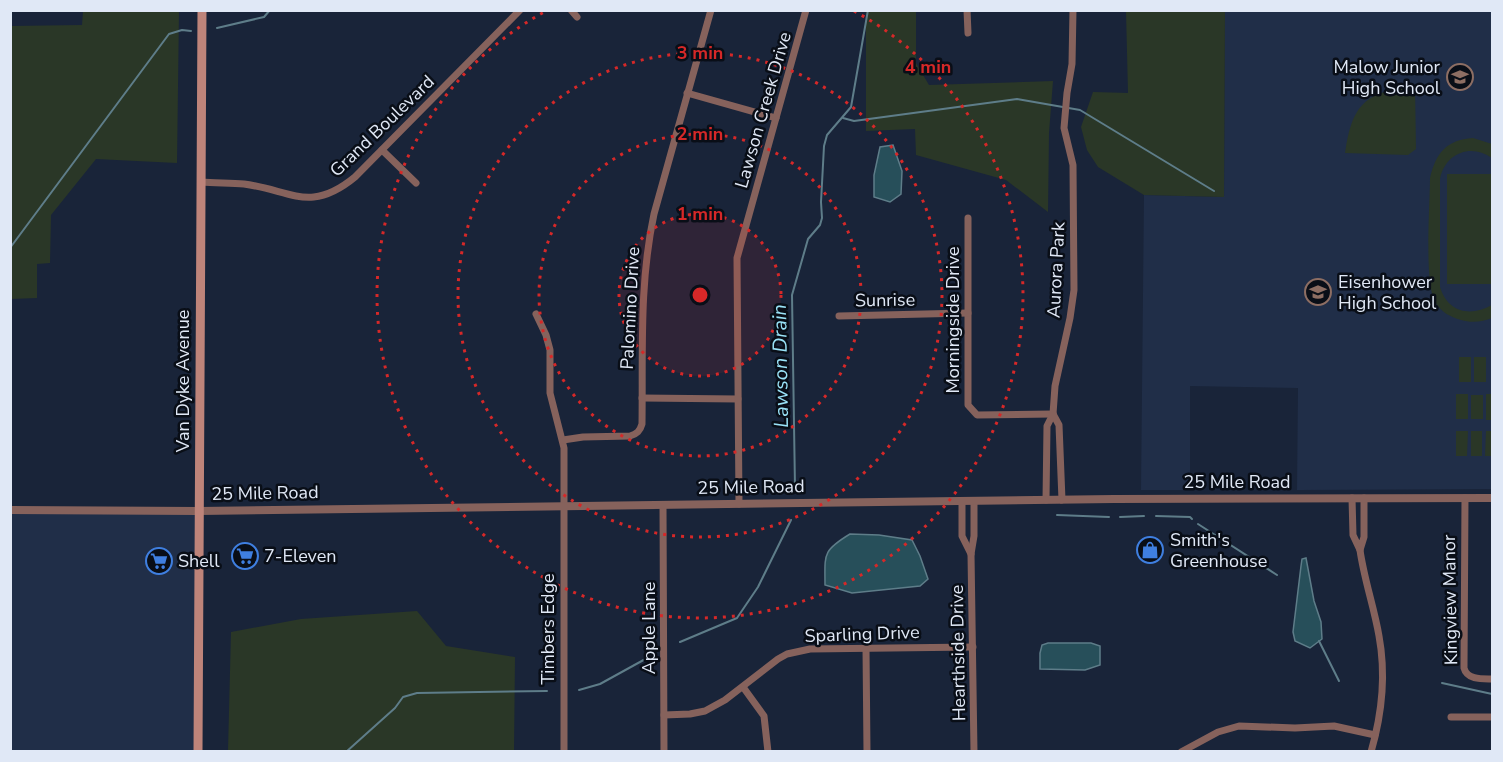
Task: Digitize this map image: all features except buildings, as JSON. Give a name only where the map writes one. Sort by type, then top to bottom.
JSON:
[{"type":"main road","name":"Van Dyke Avenue","points":[[198,752],[202,10]]},
{"type":"street","name":"Grand Boulevard","points":[[201,182],[245,184],[292,196],[320,196],[344,186],[520,10]]},
{"type":"street","points":[[571,10],[577,17]]},
{"type":"street","name":"Palomino Drive","points":[[563,440],[583,437],[630,436],[637,434],[642,424],[642,300],[647,245],[711,10]]},
{"type":"street","name":"Lawson Creek Drive","points":[[739,504],[737,258],[806,10]]},
{"type":"street","points":[[967,10],[968,33]]},
{"type":"street","name":"Aurora Park","points":[[1046,500],[1047,426],[1053,414],[1055,386],[1074,290],[1073,165],[1064,128],[1072,64],[1072,10]]},
{"type":"street","points":[[687,93],[776,118]]},
{"type":"street","points":[[382,150],[416,183]]},
{"type":"street","name":"Morningside Drive","points":[[968,218],[968,405],[977,415],[1053,414]]},
{"type":"street","name":"Sunrise","points":[[839,316],[968,313]]},
{"type":"street","name":"Timbers Edge","points":[[537,314],[548,341],[550,393],[563,440],[564,752]]},
{"type":"street","points":[[642,398],[738,399]]},
{"type":"street","name":"Aurora Park","points":[[1053,414],[1059,425],[1062,500]]},
{"type":"street","points":[[1046,455],[1061,454]]},
{"type":"street","points":[[1352,498],[1353,535],[1360,550],[1382,656],[1382,696],[1371,752]]},
{"type":"street","points":[[1360,550],[1364,537],[1364,498]]},
{"type":"street","name":"Kingview Manor","points":[[1465,498],[1464,668],[1469,676],[1492,679]]},
{"type":"street","name":"25 Mile Road","points":[[10,510],[199,511],[1046,500],[1492,498]]},
{"type":"street","name":"Hearthside Drive","points":[[962,501],[962,536],[971,554]]},
{"type":"street","name":"Hearthside Drive","points":[[974,501],[974,536],[971,554],[974,752]]},
{"type":"street","name":"Apple Lane","points":[[663,505],[664,752]]},
{"type":"street","name":"Sparling Drive","points":[[664,715],[705,711],[725,700],[787,654],[810,649],[973,647]]},
{"type":"street","points":[[866,648],[867,752]]},
{"type":"street","points":[[743,687],[764,716],[768,752]]},
{"type":"street","points":[[1451,717],[1492,717]]},
{"type":"street","points":[[1181,752],[1218,732],[1239,726],[1295,728],[1335,726],[1375,735]]},
{"type":"shaded area","name":"Eisenhower High School","points":[[1225,11],[1492,11],[1492,489],[1297,490],[1298,388],[1190,386],[1190,490],[1141,490],[1144,195],[1224,197]]},
{"type":"shaded area","points":[[893,145],[902,171],[901,194],[890,202],[874,197],[874,175],[880,147]]},
{"type":"shaded area","points":[[11,510],[199,511],[198,751],[11,752]]},
{"type":"shaded area","points":[[850,534],[912,540],[928,579],[920,586],[852,593],[825,585],[827,554],[834,545]]},
{"type":"shaded area","points":[[1306,558],[1314,601],[1321,622],[1322,639],[1310,648],[1295,641],[1293,632],[1302,559]]},
{"type":"shaded area","points":[[1091,643],[1100,646],[1100,665],[1085,670],[1040,669],[1042,645]]},
{"type":"green space","points":[[83,11],[179,11],[177,163],[96,159],[51,215],[50,263],[37,264],[37,298],[11,299],[11,26],[82,25]]},
{"type":"green space","points":[[866,11],[916,11],[916,63],[929,85],[1053,81],[1049,133],[1048,212],[1006,180],[916,155],[915,129],[866,131]]},
{"type":"green space","points":[[1126,11],[1225,11],[1224,197],[1144,195],[1098,167],[1087,150],[1081,127],[1093,92],[1128,93]]},
{"type":"green space","points":[[1415,86],[1416,149],[1408,155],[1345,153],[1352,122],[1364,103],[1384,92]]},
{"type":"green space","points":[[1473,138],[1492,144],[1492,158],[1476,151],[1460,153],[1447,163],[1440,179],[1440,287],[1449,302],[1461,310],[1476,311],[1492,305],[1492,318],[1473,322],[1450,316],[1435,302],[1430,278],[1428,243],[1430,178],[1435,161],[1449,145]]},
{"type":"green space","points":[[1447,174],[1492,174],[1492,284],[1447,284]]},
{"type":"green space","points":[[1459,357],[1471,357],[1471,382],[1459,382]]},
{"type":"green space","points":[[1474,357],[1486,357],[1486,382],[1474,382]]},
{"type":"green space","points":[[1456,394],[1468,394],[1468,419],[1456,419]]},
{"type":"green space","points":[[1486,394],[1492,394],[1492,420],[1486,420]]},
{"type":"green space","points":[[1471,395],[1483,395],[1483,419],[1471,419]]},
{"type":"green space","points":[[1456,431],[1468,431],[1467,456],[1456,456]]},
{"type":"green space","points":[[1471,431],[1482,431],[1482,456],[1471,456]]},
{"type":"green space","points":[[1486,431],[1492,431],[1492,456],[1485,456]]},
{"type":"green space","points":[[417,611],[446,646],[515,657],[514,751],[228,751],[231,632],[301,619]]},
{"type":"waterway","points":[[217,28],[264,17],[270,10]]},
{"type":"waterway","name":"Lawson Drain","points":[[795,488],[792,295],[808,239],[820,225],[822,218],[824,146],[827,135],[851,107],[868,10]]},
{"type":"waterway","points":[[10,248],[169,34],[182,30],[191,31]]},
{"type":"waterway","points":[[843,118],[854,121],[1017,99],[1080,110],[1214,191]]},
{"type":"waterway","points":[[1057,515],[1109,517]]},
{"type":"waterway","points":[[1120,517],[1144,516]]},
{"type":"waterway","points":[[1156,516],[1190,517],[1192,519]]},
{"type":"waterway","name":"Lawson Drain","points":[[680,642],[737,618],[758,587],[791,520]]},
{"type":"waterway","points":[[1198,524],[1277,575]]},
{"type":"waterway","points":[[1319,641],[1339,681]]},
{"type":"waterway","name":"Lawson Drain","points":[[579,690],[600,684],[649,657]]},
{"type":"waterway","points":[[1442,683],[1492,694]]},
{"type":"waterway","name":"Lawson Drain","points":[[346,752],[395,708],[403,697],[417,693],[547,691]]},
{"type":"place","name":"Malow Junior High School","points":[[1460,77]]},
{"type":"place","name":"Eisenhower High School","points":[[1318,292]]},
{"type":"place","name":"Smith's Greenhouse","points":[[1150,550]]},
{"type":"place","name":"7-Eleven","points":[[245,556]]},
{"type":"place","name":"Shell","points":[[159,561]]}]
